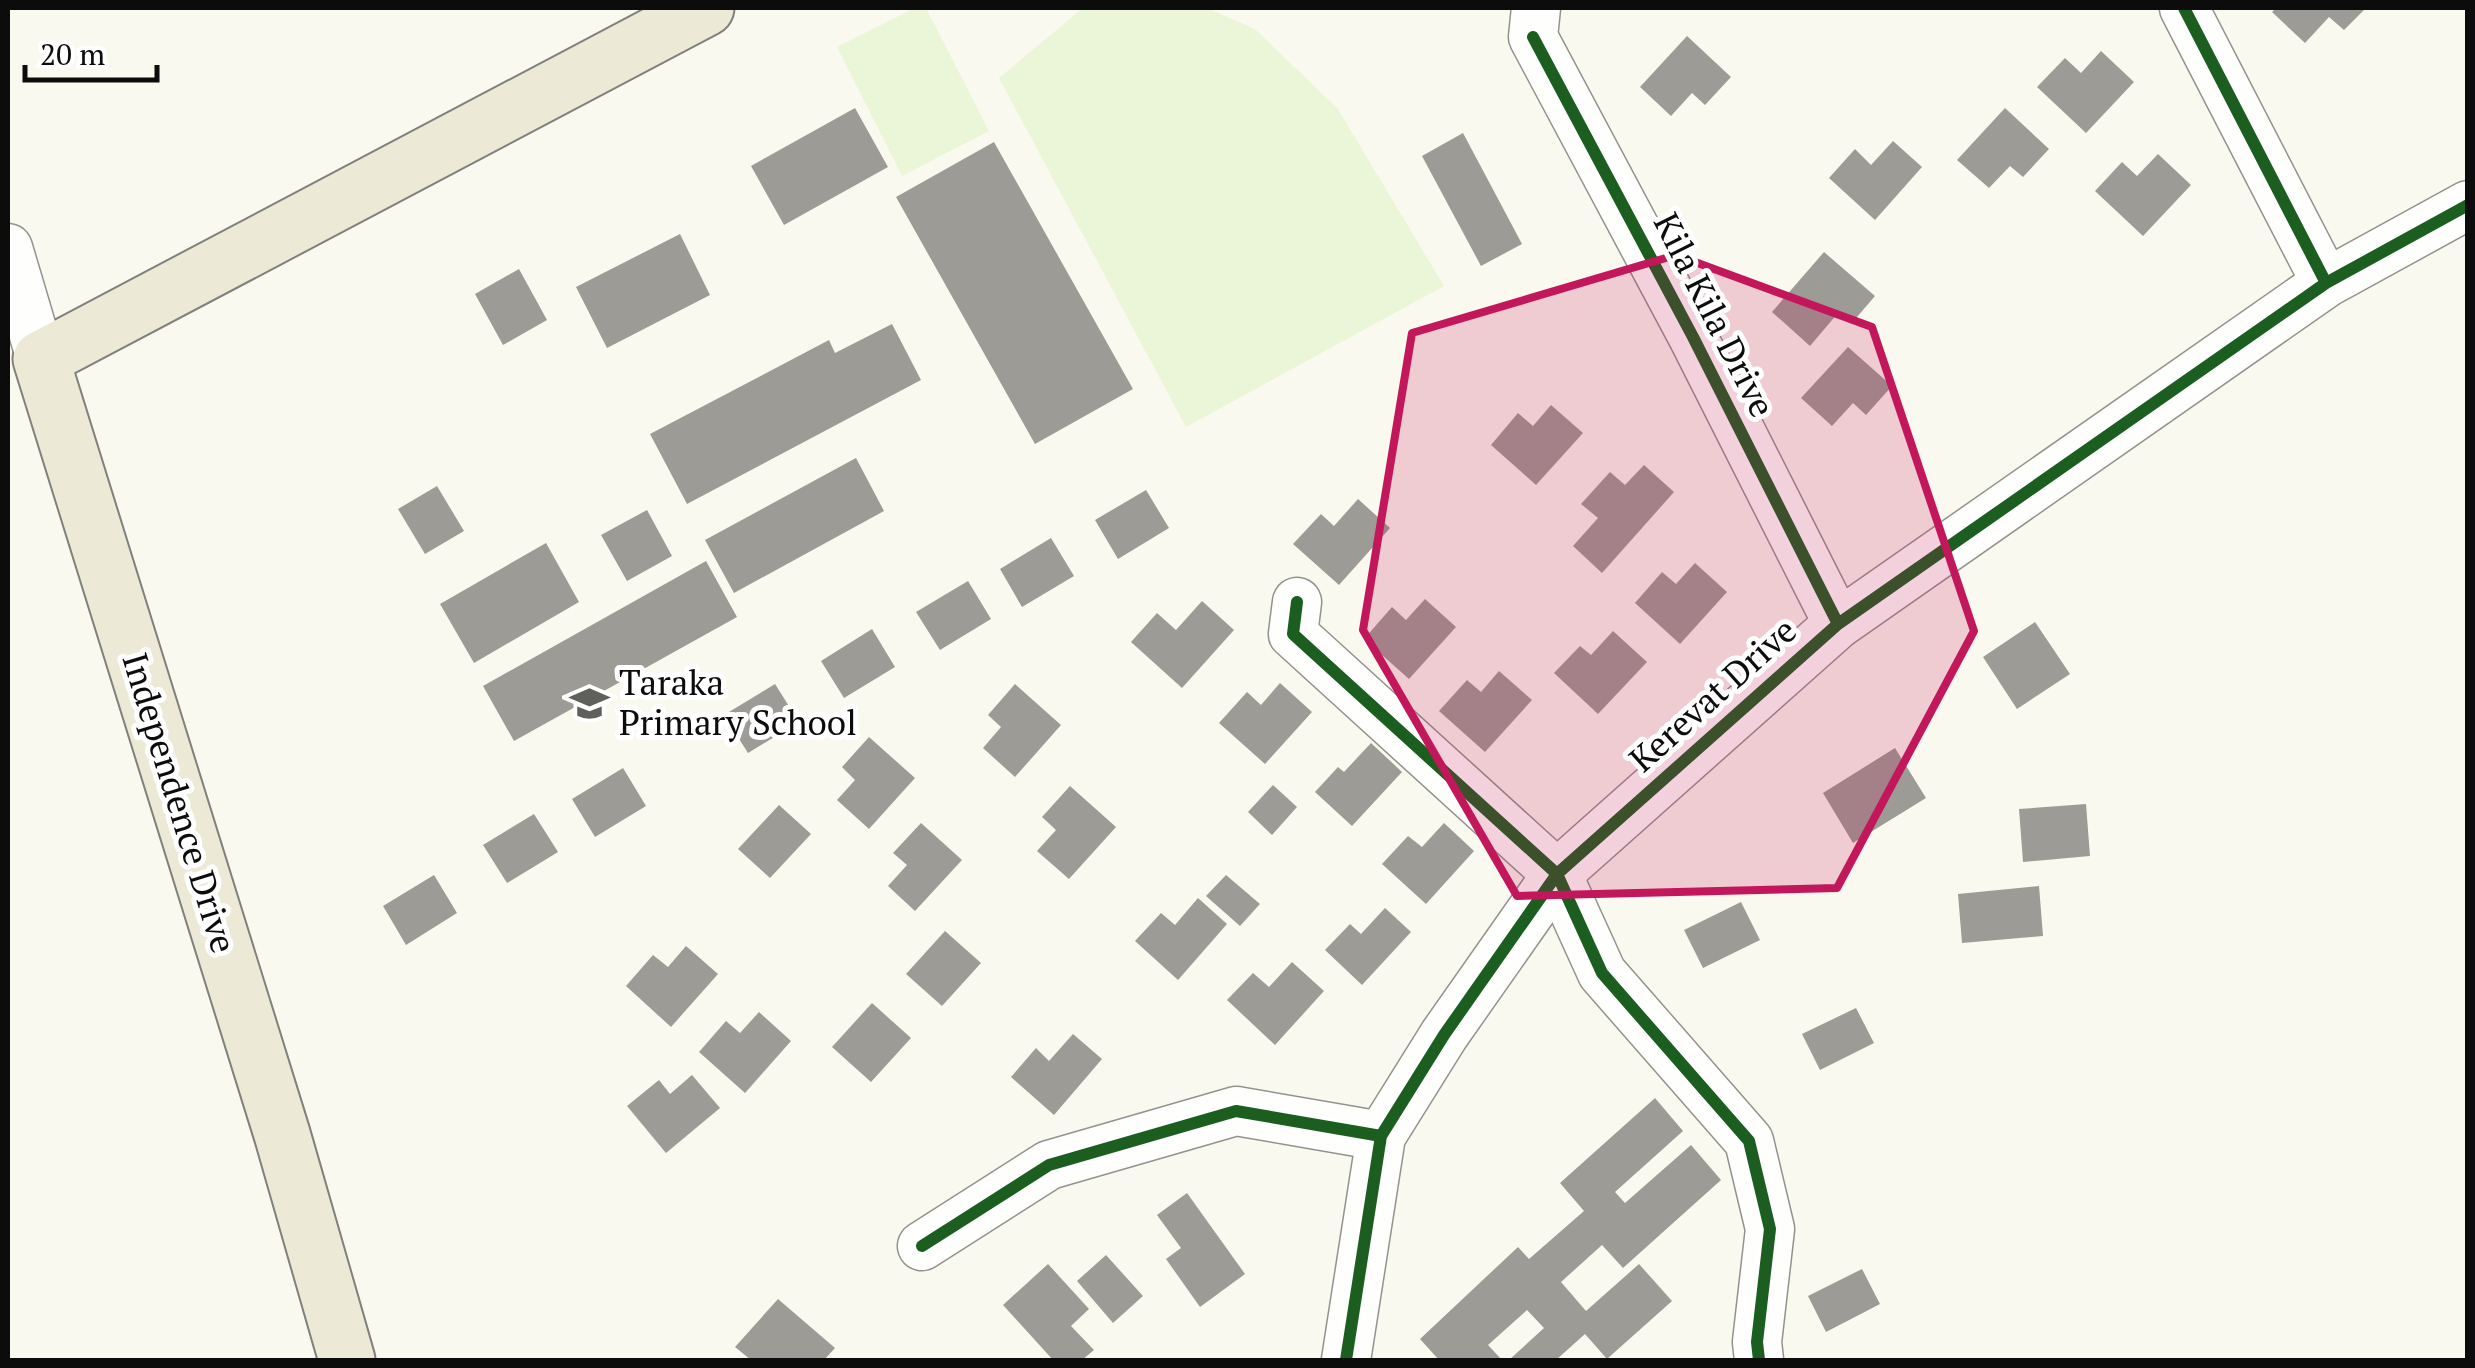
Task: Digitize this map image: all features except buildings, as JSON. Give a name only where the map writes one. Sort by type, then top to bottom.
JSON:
[{"type":"main road","points":[[42,359],[706,8]]},
{"type":"main road","name":"Independence Drive","points":[[42,359],[270,1096],[347,1360]]},
{"type":"street","points":[[2184,8],[2326,283]]},
{"type":"street","name":"Kila Kila Drive","points":[[1535,22],[1838,624]]},
{"type":"street","name":"Kerevat Drive","points":[[1346,1360],[1382,1136],[1444,1035],[1557,874],[1838,624],[2326,283],[2468,204]]},
{"type":"street","name":"Independence Drive","points":[[8,248],[42,359]]},
{"type":"street","points":[[1297,602],[1293,634],[1557,874],[1602,973],[1749,1141],[1770,1229],[1756,1342],[1759,1360]]},
{"type":"street","points":[[922,1246],[1049,1165],[1236,1111],[1382,1136]]},
{"type":"highlighted area","points":[[1676,255],[1872,327],[1974,631],[1837,888],[1517,896],[1363,630],[1412,333]]},
{"type":"green space","points":[[915,8],[926,8],[989,131],[902,176],[837,47]]},
{"type":"green space","points":[[1083,8],[1207,8],[1255,29],[1338,109],[1444,286],[1186,427],[999,78]]},
{"type":"cycle path","points":[[2184,8],[2326,283]]},
{"type":"cycle path","points":[[1533,37],[1693,337],[1838,624]]},
{"type":"cycle path","points":[[1346,1360],[1381,1136],[1444,1035],[1557,874],[1838,624],[2326,283],[2468,205]]},
{"type":"cycle path","points":[[1297,602],[1293,634],[1557,874],[1602,973],[1749,1141],[1770,1229],[1757,1342],[1759,1360]]},
{"type":"cycle path","points":[[922,1246],[1049,1165],[1236,1111],[1381,1136]]},
{"type":"place","name":"Taraka Primary School","points":[[589,703]]}]
